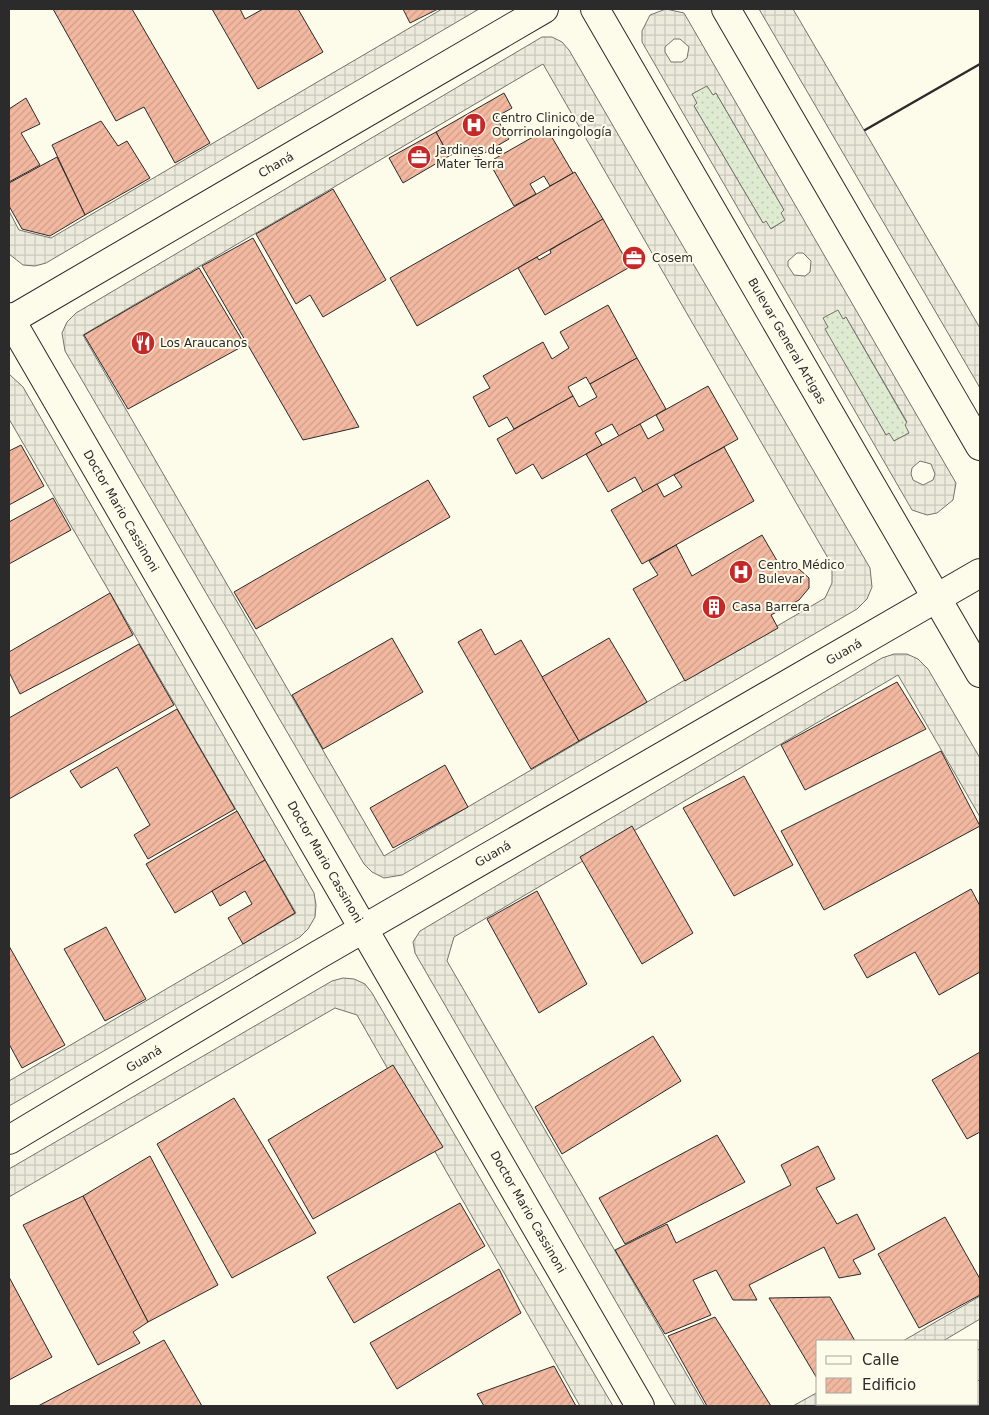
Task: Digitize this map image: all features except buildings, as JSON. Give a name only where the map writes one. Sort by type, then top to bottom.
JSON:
[{"type":"street","name":"Chaná","points":[[9,320],[544,9]]},
{"type":"street","name":"Bulevar General Artigas","points":[[595,9],[980,673]]},
{"type":"street","points":[[726,9],[980,446]]},
{"type":"street","name":"Doctor Mario Cassinoni","points":[[9,320],[640,1406]]},
{"type":"street","name":"Guaná","points":[[9,1140],[364,929],[980,573]]},
{"type":"green space","points":[[707,85],[713,95],[716,93],[784,210],[786,220],[770,229],[763,223],[694,106],[692,94]]},
{"type":"green space","points":[[838,309],[844,319],[846,317],[907,423],[909,433],[894,441],[886,435],[824,329],[822,318]]},
{"type":"shaded area","points":[[442,9],[479,9],[46,263],[35,266],[23,265],[9,254],[9,211],[19,230],[51,238]]},
{"type":"shaded area","points":[[666,9],[684,13],[956,483],[953,500],[937,513],[927,515],[912,510],[642,42],[642,31],[650,15]],"holes":[[[674,39],[680,39],[689,47],[687,58],[682,62],[671,62],[665,52],[665,47]],[[707,86],[713,95],[716,93],[784,210],[781,213],[785,220],[771,229],[766,221],[763,223],[694,106],[697,103],[692,94]],[[797,253],[803,253],[811,261],[810,272],[805,276],[794,275],[788,266],[788,261]],[[838,310],[843,319],[846,317],[907,422],[905,425],[909,433],[894,441],[889,433],[886,435],[825,329],[828,327],[823,318]],[[920,461],[931,464],[935,474],[933,480],[923,485],[913,480],[912,468]]]},
{"type":"shaded area","points":[[759,9],[793,9],[980,328],[980,388]]},
{"type":"shaded area","points":[[542,37],[552,37],[562,42],[569,50],[870,568],[872,587],[867,599],[857,609],[402,875],[384,878],[372,872],[364,864],[65,351],[62,333],[67,322],[76,313]],"holes":[[[543,64],[832,565],[832,583],[825,598],[384,856],[83,335]]]},
{"type":"shaded area","points":[[9,374],[23,387],[314,893],[316,905],[315,917],[308,929],[300,937],[9,1106],[9,1081],[296,913],[9,419]]},
{"type":"shaded area","points":[[894,654],[907,654],[918,659],[928,669],[980,758],[980,817],[898,675],[454,937],[447,961],[705,1406],[676,1406],[415,953],[413,942],[420,931],[882,658]]},
{"type":"shaded area","points":[[343,978],[354,979],[365,984],[372,993],[613,1406],[580,1406],[357,1015],[335,1008],[9,1197],[9,1169],[332,981]]},
{"type":"shaded area","points":[[980,1296],[980,1319],[945,1340],[905,1340]]},
{"type":"shaded area","points":[[816,1393],[816,1405],[834,1405],[832,1406],[793,1406]]},
{"type":"wall","points":[[865,130],[980,64]]},
{"type":"place","name":"Centro Clinico de Otorrinolaringología","points":[[474,125]]},
{"type":"place","name":"Jardines de Mater Terra","points":[[419,157]]},
{"type":"place","name":"Cosem","points":[[634,258]]},
{"type":"place","name":"Los Araucanos","points":[[143,343]]},
{"type":"place","name":"Centro Médico Bulevar","points":[[741,572]]},
{"type":"place","name":"Casa Barrera","points":[[714,607]]}]
